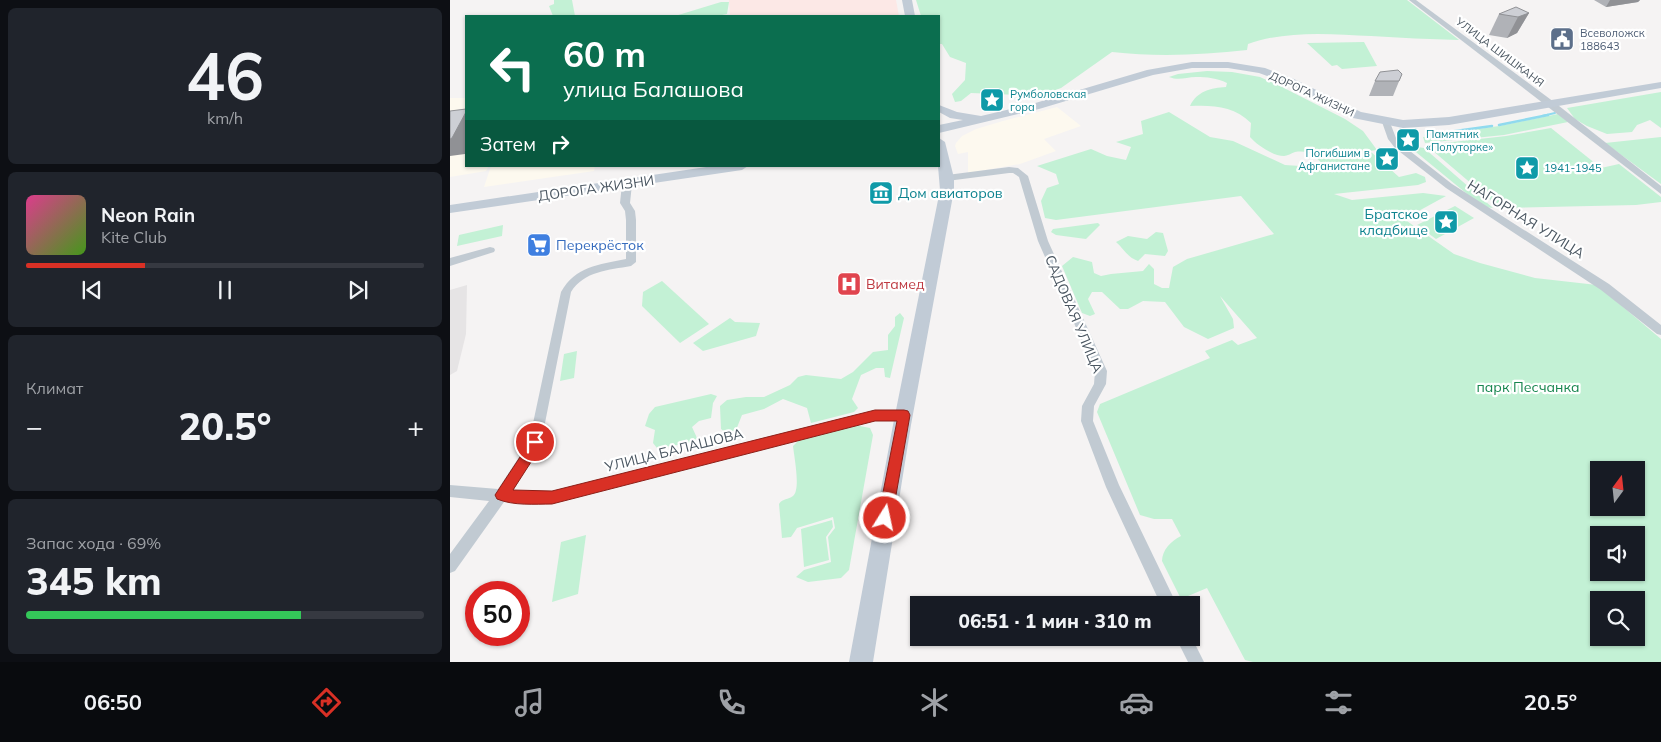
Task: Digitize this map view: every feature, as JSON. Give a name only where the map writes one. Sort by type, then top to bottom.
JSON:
[{"type":"main road","points":[[907,0],[910,15]]},
{"type":"main road","name":"ДОРОГА ЖИЗНИ","points":[[940,130],[1035,107],[1150,72],[1209,65],[1244,67],[1275,75],[1357,115],[1386,122],[1413,124],[1438,123],[1661,85]]},
{"type":"main road","points":[[940,108],[954,114],[988,119]]},
{"type":"main road","points":[[861,662],[904,415],[940,233],[947,178],[941,158],[951,138],[971,122]]},
{"type":"main road","name":"ДОРОГА ЖИЗНИ","points":[[450,201],[673,167]]},
{"type":"main road","name":"ДОРОГА ЖИЗНИ","points":[[450,210],[736,167]]},
{"type":"street","name":"УЛИЦА ШИШКАНЯ","points":[[1412,0],[1551,104],[1661,191]]},
{"type":"street","name":"НАГОРНАЯ УЛИЦА","points":[[1386,122],[1392,139],[1398,146],[1448,186],[1594,279],[1661,331]]},
{"type":"street","name":"САДОВАЯ УЛИЦА","points":[[947,178],[1009,170],[1016,170],[1024,176],[1043,241],[1101,372],[1100,384],[1088,406],[1087,421],[1113,487],[1165,596]]},
{"type":"street","points":[[450,566],[502,495],[529,455],[535,442],[569,284],[581,273],[631,262],[631,220],[630,211],[625,203],[627,184]]},
{"type":"street","points":[[450,262],[490,250]]},
{"type":"street","name":"УЛИЦА БАЛАШОВА","points":[[450,491],[524,498],[552,497],[875,416],[904,415]]},
{"type":"street","points":[[1188,646],[1196,662]]},
{"type":"shaded area","points":[[729,0],[896,0],[899,15],[730,15]]},
{"type":"shaded area","points":[[450,98],[465,98],[465,167],[488,167],[486,171],[450,177]]},
{"type":"shaded area","points":[[1057,107],[1081,126],[1044,139],[1056,151],[1020,164],[968,173],[968,152],[958,154],[955,146],[962,136],[976,129]]},
{"type":"shaded area","points":[[491,167],[595,167],[594,171],[484,187]]},
{"type":"shaded area","points":[[467,285],[466,334],[457,371],[450,375],[450,290]]},
{"type":"green space","points":[[554,0],[572,0],[575,15],[553,15],[549,6],[554,4]]},
{"type":"green space","points":[[916,0],[1407,0],[1459,40],[1309,34],[1263,40],[1248,44],[1247,50],[1230,52],[1163,55],[1112,52],[1061,88],[1040,96],[971,93],[961,101],[955,102],[952,94],[965,80],[966,63],[950,57],[942,44],[940,44],[940,15],[921,15]]},
{"type":"green space","points":[[721,2],[729,2],[727,14],[678,15]]},
{"type":"green space","points":[[1364,42],[1377,66],[1342,69],[1337,65],[1332,66],[1307,43]]},
{"type":"green space","name":"парк Песчанка","points":[[1207,71],[1232,72],[1260,77],[1345,119],[1363,131],[1377,150],[1370,151],[1399,177],[1416,173],[1425,177],[1426,182],[1418,185],[1334,194],[1352,200],[1423,193],[1446,196],[1404,219],[1454,254],[1480,263],[1535,278],[1597,285],[1661,339],[1661,662],[1253,662],[1245,660],[1207,588],[1188,596],[1180,596],[1162,561],[1162,557],[1168,546],[1181,536],[1172,519],[1154,519],[1140,515],[1097,412],[1100,404],[1210,358],[1205,351],[1232,340],[1238,345],[1257,338],[1220,296],[1233,319],[1234,328],[1208,339],[1184,327],[1165,302],[1143,301],[1128,309],[1120,309],[1102,292],[1092,292],[1088,299],[1095,314],[1090,316],[1082,313],[1062,266],[1073,257],[1092,262],[1094,273],[1101,276],[1143,271],[1149,264],[1154,269],[1154,284],[1162,288],[1169,288],[1173,267],[1187,259],[1274,234],[1241,196],[1056,220],[1045,218],[1041,201],[1047,188],[1059,184],[1056,174],[1037,166],[1091,149],[1107,156],[1126,160],[1131,147],[1116,142],[1143,134],[1141,121],[1169,112],[1210,137],[1233,141],[1285,165],[1300,166],[1318,171],[1324,167],[1315,156],[1308,153],[1295,152],[1280,156],[1266,150],[1250,137],[1251,123],[1238,113],[1215,106],[1190,106],[1196,97],[1205,91],[1226,87],[1227,83],[1208,78],[1179,79],[1169,77],[1178,74]]},
{"type":"green space","points":[[1661,92],[1661,128],[1650,120],[1637,125],[1632,132],[1607,134],[1575,119],[1567,108]]},
{"type":"green space","points":[[1558,114],[1568,122],[1504,135],[1425,143],[1423,137],[1499,126]]},
{"type":"green space","points":[[1551,128],[1601,168],[1619,164],[1661,197],[1661,202],[1636,205],[1500,208],[1426,145],[1506,136]]},
{"type":"green space","points":[[1661,137],[1661,184],[1605,143]]},
{"type":"green space","points":[[1411,146],[1424,148],[1493,208],[1483,207],[1411,148]]},
{"type":"green space","name":"Братское кладбище","points":[[1455,206],[1474,218],[1436,239],[1417,225]]},
{"type":"green space","points":[[1098,223],[1100,225],[1086,239],[1056,235],[1051,232],[1053,229]]},
{"type":"green space","points":[[503,225],[502,236],[457,246],[459,235]]},
{"type":"green space","points":[[1156,232],[1163,233],[1168,251],[1165,256],[1145,254],[1138,261],[1128,255],[1116,242],[1128,236],[1147,239]]},
{"type":"green space","points":[[662,281],[709,324],[680,343],[642,306],[643,292]]},
{"type":"green space","points":[[900,313],[904,318],[890,378],[885,377],[884,368],[876,368],[861,375],[852,399],[858,408],[854,412],[811,423],[807,408],[783,399],[764,409],[742,415],[736,430],[726,433],[721,429],[720,406],[727,400],[764,397],[790,385],[798,377],[806,375],[841,379],[853,372],[873,352],[888,350],[888,335],[895,326],[895,317]]},
{"type":"green space","points":[[730,318],[735,322],[760,323],[756,336],[703,351],[693,343]]},
{"type":"green space","points":[[577,351],[574,378],[560,381],[564,354]]},
{"type":"green space","points":[[711,394],[717,396],[713,403],[711,418],[699,421],[692,427],[697,438],[691,443],[657,448],[653,443],[655,430],[645,426],[649,414],[655,407]]},
{"type":"green space","points":[[855,425],[870,428],[873,435],[849,570],[841,578],[808,582],[796,577],[804,570],[831,562],[828,537],[835,528],[833,517],[797,528],[791,537],[782,538],[779,504],[793,496],[797,487],[793,446],[799,440]]},
{"type":"green space","points":[[832,520],[833,527],[826,537],[829,560],[804,567],[801,529]]},
{"type":"green space","points":[[586,535],[578,594],[552,602],[561,542]]},
{"type":"building","points":[[1516,7],[1529,13],[1518,17],[1499,14]]},
{"type":"building","points":[[1398,70],[1402,74],[1399,81],[1375,81],[1380,72]]},
{"type":"building","points":[[465,109],[465,114],[450,139],[450,111]]},
{"type":"waterway","points":[[1542,116],[1555,113]]},
{"type":"waterway","points":[[1499,125],[1548,115]]},
{"type":"waterway","points":[[1426,135],[1492,126]]},
{"type":"place","name":"Всеволожск 188643","points":[[1562,39]]},
{"type":"place","name":"Румболовская гора","points":[[992,100]]},
{"type":"place","name":"Памятник «Полуторке»","points":[[1408,140]]},
{"type":"place","name":"Погибшим в Афганистане","points":[[1387,159]]},
{"type":"place","name":"1941-1945","points":[[1527,168]]},
{"type":"place","name":"Дом авиаторов","points":[[881,193]]},
{"type":"place","name":"Братское кладбище","points":[[1446,222]]},
{"type":"place","name":"Перекрёсток","points":[[539,245]]},
{"type":"place","name":"Витамед","points":[[849,284]]},
{"type":"route","points":[[535,442],[529,455],[502,495],[524,498],[552,497],[875,416],[904,415],[885,518]]}]
